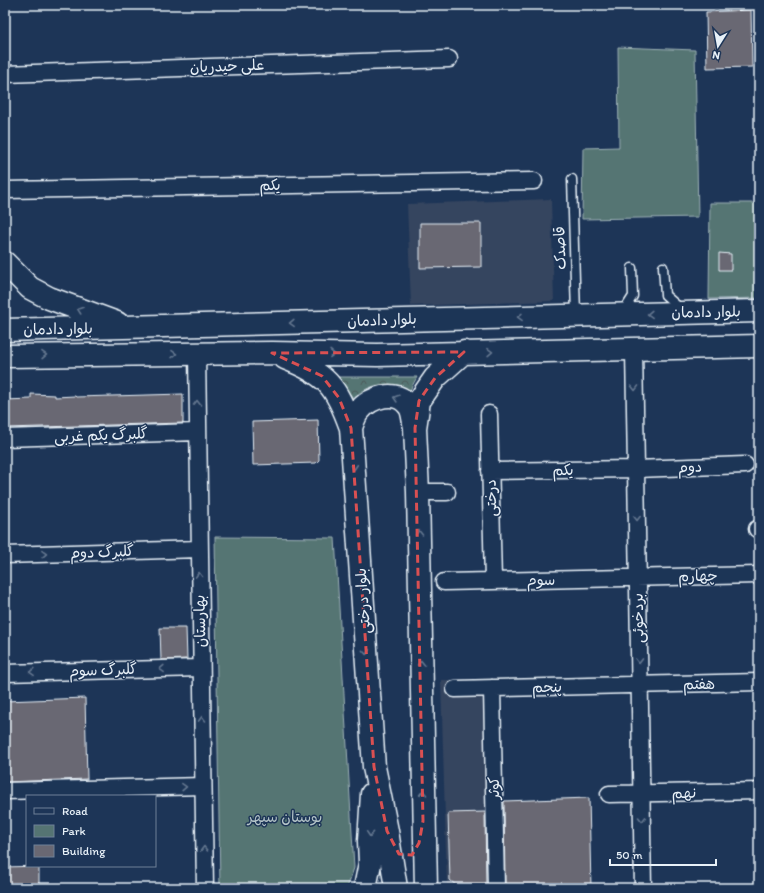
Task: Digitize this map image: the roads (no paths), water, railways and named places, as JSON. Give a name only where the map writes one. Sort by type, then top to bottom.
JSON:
[{"type":"main road","points":[[5,263],[30,288],[49,298],[130,327]]},
{"type":"main road","name":"بلوار دادمان","points":[[5,330],[759,311]]},
{"type":"main road","name":"بلوار دادمان","points":[[5,356],[272,353],[377,355],[759,346]]},
{"type":"main road","points":[[415,428],[419,401],[435,378],[464,352]]},
{"type":"main road","name":"بلوار درختی","points":[[272,353],[303,365],[322,376],[339,398],[351,428],[374,767],[387,830],[396,888]]},
{"type":"main road","points":[[351,428],[358,412],[365,404],[373,399],[385,396],[397,397],[410,407],[415,428],[418,492],[426,888]]},
{"type":"main road","points":[[365,888],[370,863],[369,841],[374,767]]},
{"type":"main road","points":[[387,830],[399,854],[412,855],[416,851],[419,843],[424,821]]},
{"type":"street","name":"علی حیدریان","points":[[5,74],[449,58]]},
{"type":"street","name":"یکم","points":[[5,190],[534,181]]},
{"type":"street","name":"بردخوئی","points":[[634,348],[643,888]]},
{"type":"street","name":"بهارستان","points":[[197,354],[205,888]]},
{"type":"street","name":"درختی","points":[[489,414],[493,581]]},
{"type":"street","name":"گلبرگ یکم غربی","points":[[5,438],[197,432]]},
{"type":"street","name":"دوم","points":[[636,470],[745,465]]},
{"type":"street","name":"یکم","points":[[490,471],[636,470]]},
{"type":"street","points":[[418,492],[448,492]]},
{"type":"street","name":"گلبرگ دوم","points":[[5,555],[199,550]]},
{"type":"street","name":"چهارم","points":[[638,578],[758,575]]},
{"type":"street","name":"سوم","points":[[444,582],[638,578]]},
{"type":"street","name":"گلبرگ سوم","points":[[5,673],[201,668]]},
{"type":"street","name":"هفتم","points":[[639,685],[759,682]]},
{"type":"street","name":"پنجم","points":[[455,689],[639,685]]},
{"type":"street","name":"کوثر","points":[[492,688],[496,888]]},
{"type":"street","points":[[5,792],[203,786]]},
{"type":"street","name":"نهم","points":[[609,794],[759,791]]},
{"type":"lane","name":"قاصدک","points":[[572,179],[576,315]]},
{"type":"lane","points":[[662,267],[665,295],[685,313]]},
{"type":"lane","points":[[621,314],[633,296],[632,268]]},
{"type":"park label","name":"بوستان سپهر","points":[[285,817]]}]
